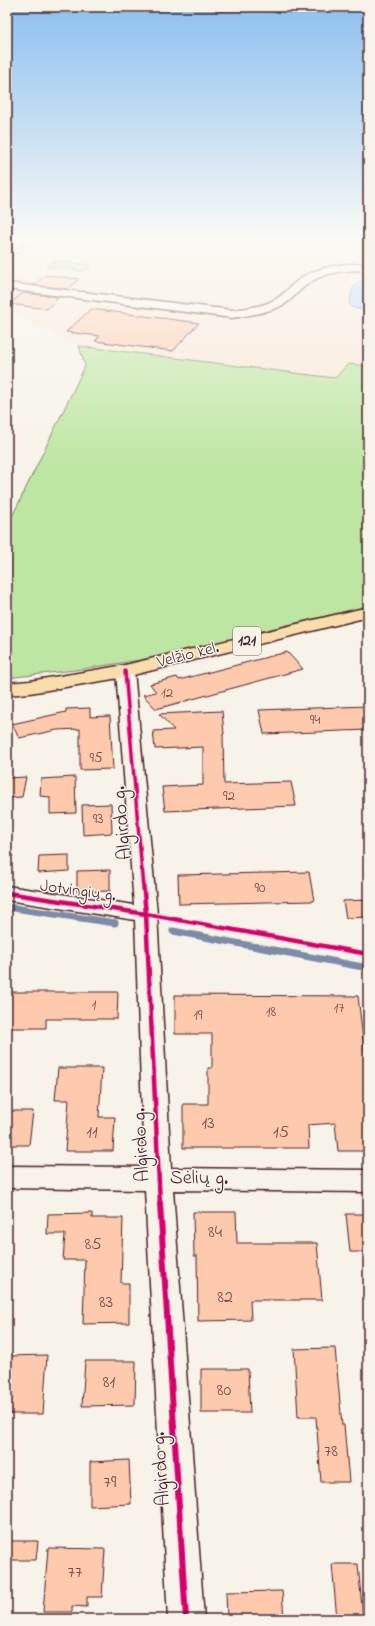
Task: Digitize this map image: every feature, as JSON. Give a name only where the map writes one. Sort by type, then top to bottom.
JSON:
[{"type":"main road","name":"Velžio kel.","points":[[7,690],[125,671],[368,612]]},
{"type":"main road","points":[[7,695],[30,687]]},
{"type":"street","name":"Algirdo g.","points":[[125,671],[146,914],[158,1179],[186,1619]]},
{"type":"street","name":"Jotvingių g.","points":[[7,893],[146,914]]},
{"type":"street","name":"Sėlių g.","points":[[7,1177],[368,1180]]},
{"type":"shaded area","points":[[20,317],[368,317],[368,366],[348,364],[335,378],[79,346]]},
{"type":"green space","points":[[79,346],[335,378],[348,364],[368,366],[368,610],[152,658],[83,669],[7,678],[7,527],[85,366]]},
{"type":"building","points":[[82,317],[152,317],[199,323],[173,351],[95,341],[100,336],[66,332]]},
{"type":"building","points":[[287,652],[303,669],[156,709],[143,695],[156,692],[150,684],[177,677],[179,680]]},
{"type":"building","points":[[368,706],[368,730],[264,734],[259,710]]},
{"type":"building","points":[[90,708],[90,717],[110,716],[113,769],[80,770],[80,729],[57,730],[19,738],[12,724],[66,712],[66,709]]},
{"type":"building","points":[[222,711],[224,734],[224,784],[291,782],[296,806],[165,811],[162,787],[203,785],[203,747],[155,749],[153,731],[174,730],[159,714]]},
{"type":"building","points":[[26,777],[22,797],[7,798],[7,778]]},
{"type":"building","points":[[75,777],[76,813],[50,814],[50,797],[40,796],[41,779]]},
{"type":"building","points":[[111,804],[112,833],[83,835],[82,805]]},
{"type":"building","points":[[69,855],[69,871],[38,873],[39,856]]},
{"type":"building","points":[[110,870],[110,891],[77,892],[77,871]]},
{"type":"building","points":[[309,872],[314,901],[179,904],[178,875]]},
{"type":"building","points":[[368,900],[368,917],[346,918],[343,901]]},
{"type":"building","points":[[7,992],[118,992],[117,1019],[46,1019],[46,1028],[7,1028]]},
{"type":"building","points":[[175,995],[358,996],[368,1082],[368,1151],[338,1151],[335,1123],[308,1125],[309,1148],[183,1148],[183,1104],[208,1104],[208,1068],[212,1068],[212,1034],[175,1034]]},
{"type":"building","points":[[58,1068],[102,1068],[99,1117],[115,1117],[113,1151],[65,1151],[69,1100],[55,1100]]},
{"type":"building","points":[[7,1111],[33,1111],[29,1145],[7,1145]]},
{"type":"building","points":[[193,1212],[236,1212],[237,1243],[317,1243],[322,1300],[250,1300],[251,1320],[198,1321],[197,1256],[194,1256]]},
{"type":"building","points":[[92,1213],[92,1218],[123,1218],[121,1283],[129,1283],[129,1323],[83,1324],[85,1260],[63,1260],[65,1234],[47,1234],[48,1214]]},
{"type":"building","points":[[346,1214],[368,1214],[368,1252],[350,1252]]},
{"type":"building","points":[[335,1348],[349,1482],[321,1482],[316,1417],[298,1417],[294,1349]]},
{"type":"building","points":[[47,1355],[43,1414],[7,1414],[9,1356]]},
{"type":"building","points":[[85,1361],[136,1361],[135,1405],[82,1406]]},
{"type":"building","points":[[201,1369],[248,1369],[250,1413],[201,1413]]},
{"type":"building","points":[[129,1460],[131,1504],[90,1506],[90,1462]]},
{"type":"building","points":[[7,1541],[38,1541],[36,1560],[7,1560]]},
{"type":"building","points":[[48,1548],[105,1549],[102,1597],[87,1597],[87,1607],[72,1606],[72,1612],[43,1612]]},
{"type":"building","points":[[332,1564],[358,1564],[363,1619],[337,1619]]},
{"type":"building","points":[[282,1591],[284,1619],[227,1619],[226,1592]]},
{"type":"waterway","points":[[7,907],[115,923]]},
{"type":"waterway","points":[[173,931],[368,968]]},
{"type":"cycle path","points":[[125,671],[146,914],[158,1179],[186,1619]]},
{"type":"cycle path","points":[[7,893],[146,914],[368,954]]}]
